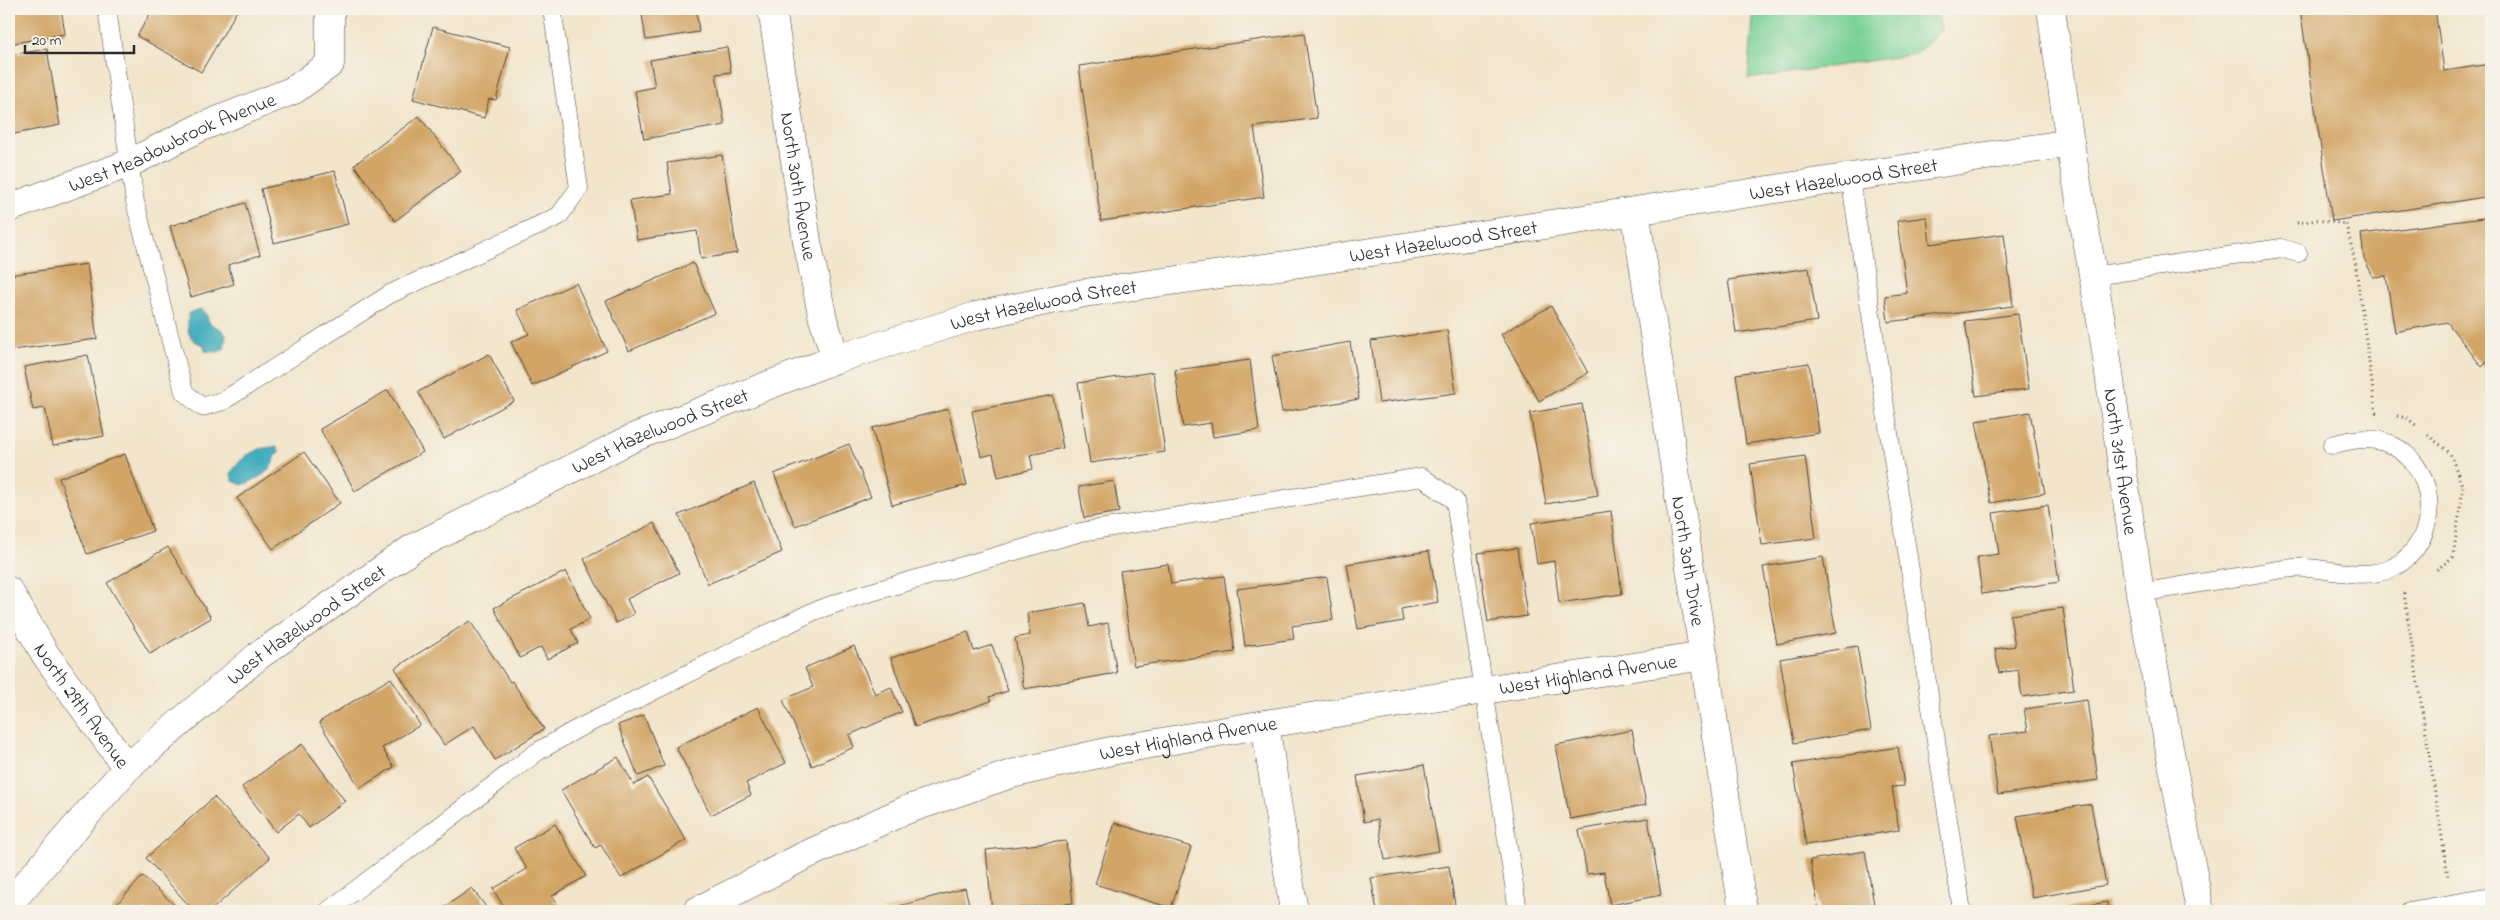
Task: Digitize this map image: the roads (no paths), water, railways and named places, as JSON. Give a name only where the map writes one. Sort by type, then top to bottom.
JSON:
[{"type":"street","name":"West Meadowbrook Avenue","points":[[9,208],[130,163],[199,128],[294,90],[330,64],[330,9]]},
{"type":"street","name":"North 30th Avenue","points":[[772,9],[807,241],[823,319],[836,360]]},
{"type":"street","name":"North 31st Avenue","points":[[2051,9],[2070,143],[2094,276],[2140,592],[2200,911]]},
{"type":"street","name":"West Hazelwood Street","points":[[127,768],[258,656],[413,548],[635,437],[836,360],[976,316],[1084,293],[1302,263],[2070,143]]},
{"type":"street","name":"North 30th Drive","points":[[1635,211],[1743,911]]},
{"type":"street","name":"North 29th Avenue","points":[[9,591],[45,654],[127,768],[9,904]]},
{"type":"street","name":"West Highland Avenue","points":[[697,911],[804,856],[906,810],[1011,774],[1111,751],[1265,724],[1704,656]]},
{"type":"street","points":[[1265,724],[1294,911]]},
{"type":"lane","points":[[107,9],[136,202],[184,392],[202,407],[223,401],[390,294],[558,216],[579,188],[552,9]]},
{"type":"lane","points":[[1850,177],[1962,911]]},
{"type":"lane","points":[[2094,276],[2281,248],[2298,252]]},
{"type":"lane","points":[[2140,592],[2294,568],[2366,574],[2392,568],[2413,552],[2426,530],[2430,503],[2424,477],[2408,456],[2384,442],[2358,438],[2332,445]]},
{"type":"lane","points":[[328,911],[537,752],[575,730],[814,612],[871,593],[1081,532],[1422,477],[1455,501],[1518,911]]},
{"type":"lane","points":[[2409,911],[2466,906],[2491,898]]},
{"type":"water","points":[[200,309],[205,312],[210,324],[222,330],[226,335],[224,349],[218,352],[205,351],[204,345],[191,337],[188,329],[189,313]]},
{"type":"water","points":[[276,446],[280,452],[275,456],[271,467],[263,475],[242,485],[233,481],[231,474],[243,458],[260,449]]}]
